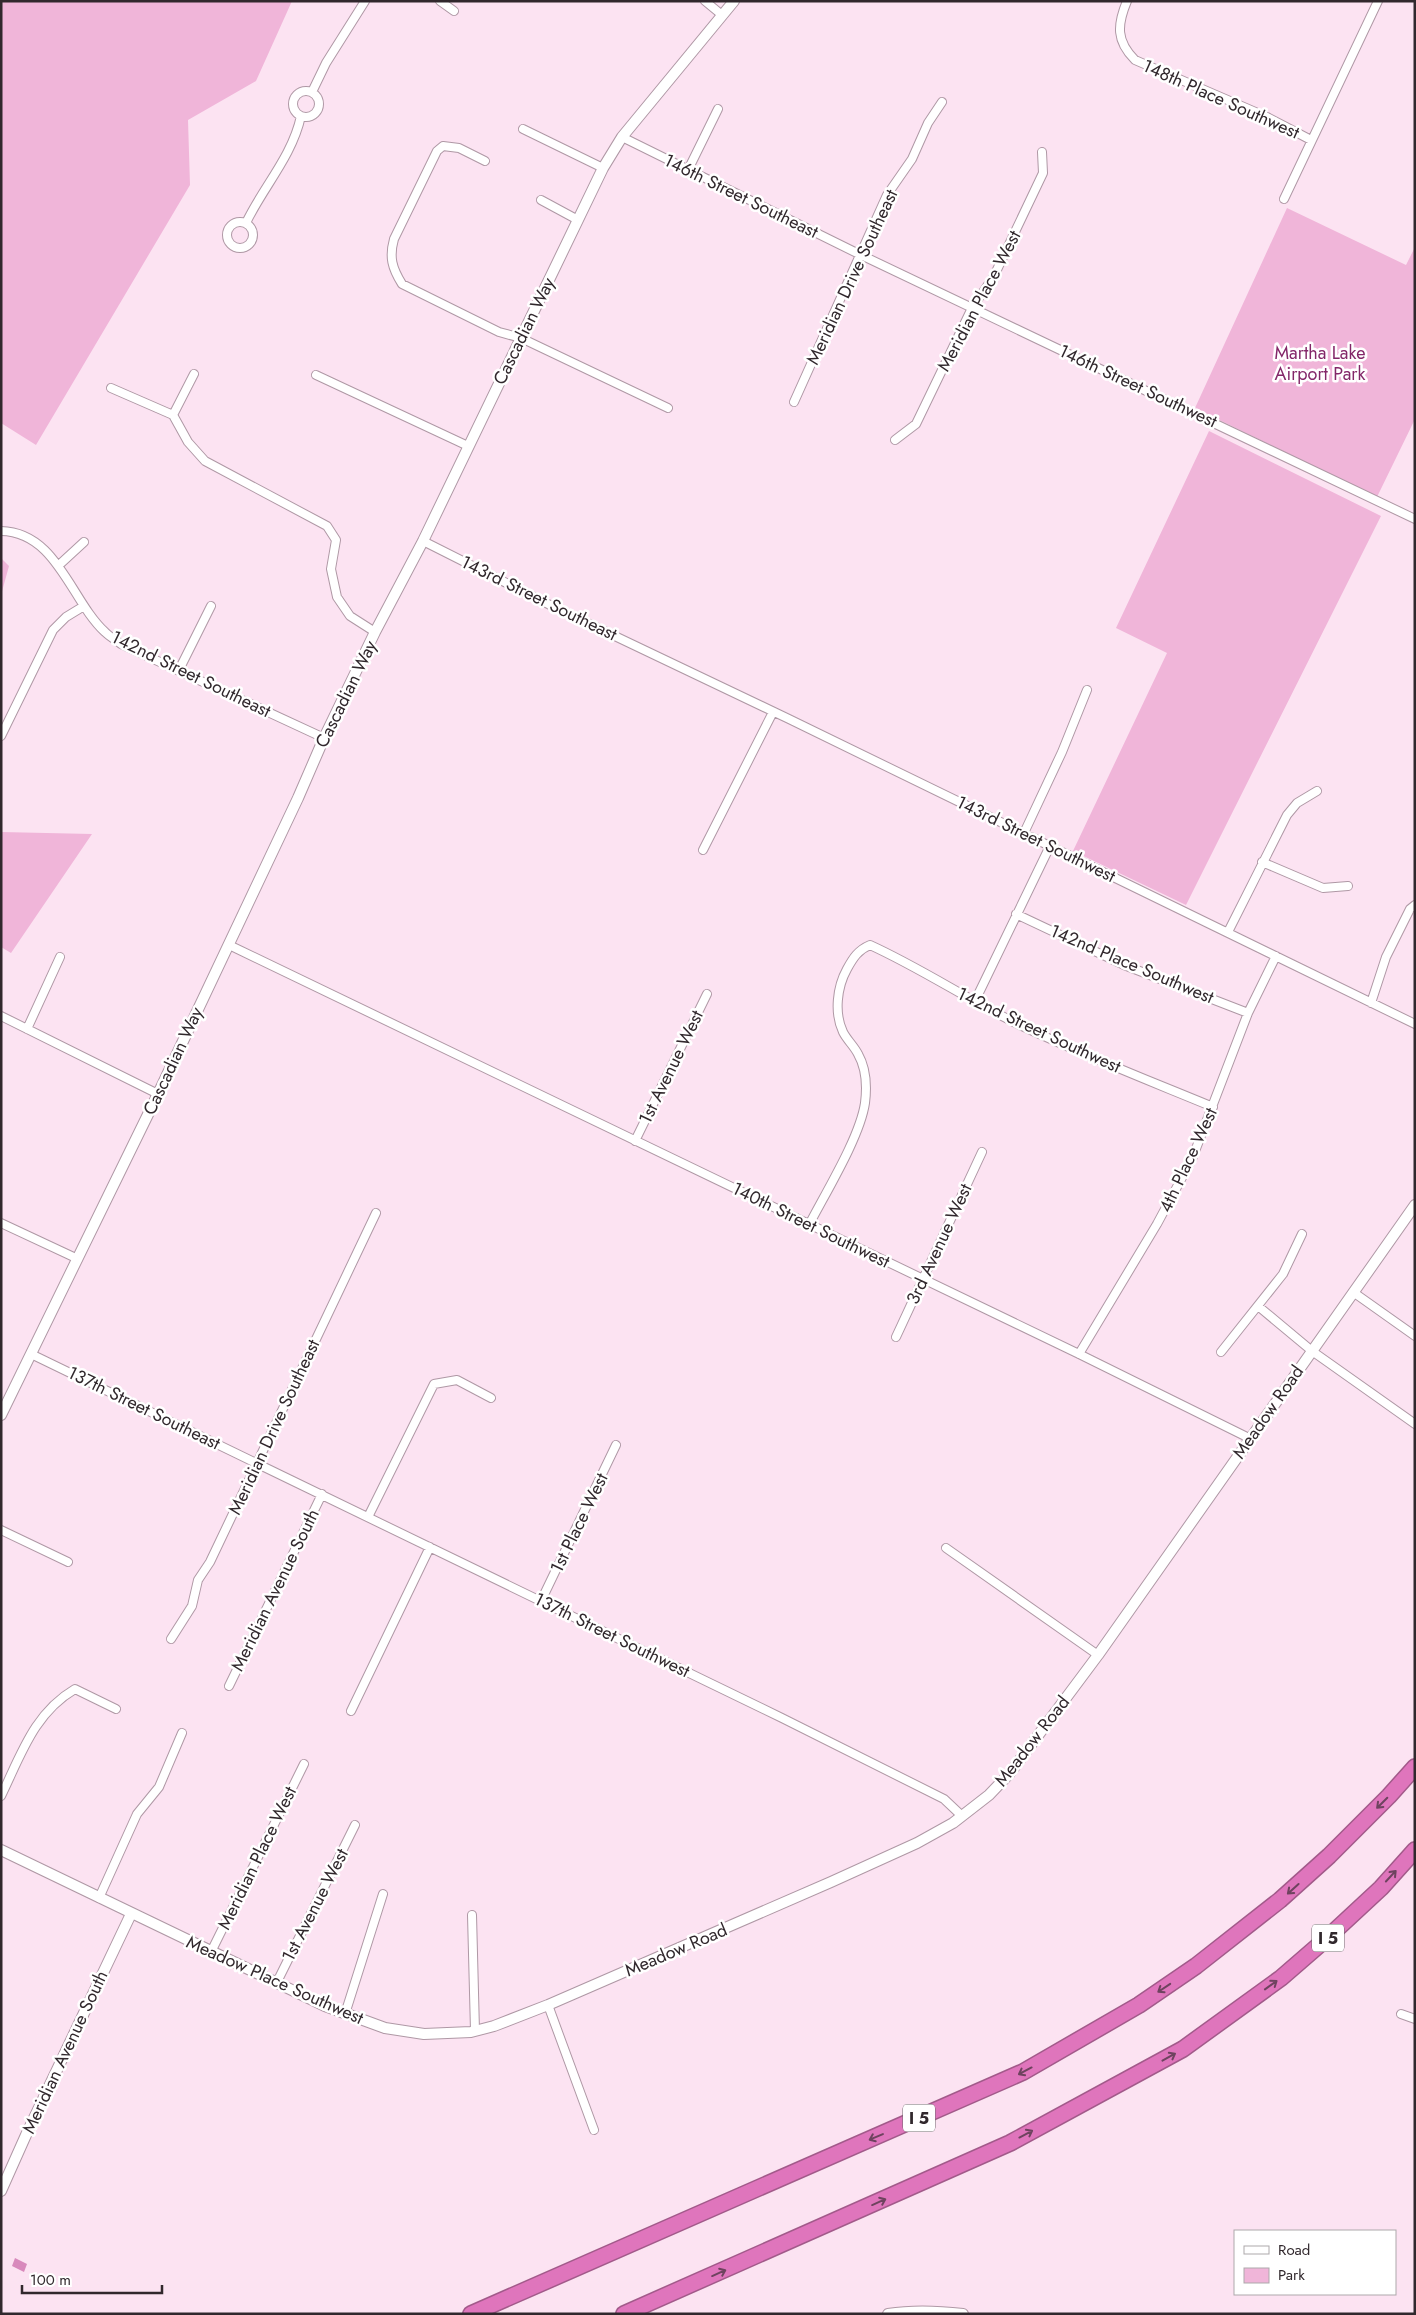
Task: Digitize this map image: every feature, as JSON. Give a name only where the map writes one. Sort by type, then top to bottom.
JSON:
[{"type":"highway","name":"I 5","points":[[471,2314],[1023,2072],[1139,2005],[1196,1966],[1280,1900],[1329,1856],[1415,1767]]},
{"type":"highway","name":"I 5","points":[[624,2314],[1010,2143],[1183,2049],[1281,1978],[1381,1888],[1415,1850]]},
{"type":"highway","points":[[632,2314],[674,2292]]},
{"type":"street","points":[[312,92],[326,63],[365,1]]},
{"type":"street","points":[[440,1],[454,11]]},
{"type":"street","points":[[705,1],[722,15]]},
{"type":"street","name":"Cascadian Way","points":[[1,1415],[158,1094],[375,632],[424,541],[603,168],[622,137],[734,1]]},
{"type":"street","name":"148th Place Southwest","points":[[1127,1],[1120,18],[1119,28],[1123,44],[1135,60],[1267,117],[1311,140]]},
{"type":"street","points":[[1284,199],[1378,1]]},
{"type":"street","points":[[303,91],[312,92],[319,102],[318,110],[313,116],[301,116],[294,110],[295,96],[303,91]]},
{"type":"street","name":"Meridian Drive Southeast","points":[[794,402],[887,195],[912,159],[928,123],[942,102]]},
{"type":"street","points":[[688,170],[718,110]]},
{"type":"street","points":[[246,223],[294,140],[301,116]]},
{"type":"street","points":[[523,129],[603,168]]},
{"type":"street","name":"146th Street Southeast","points":[[622,137],[861,255]]},
{"type":"street","points":[[485,161],[451,146],[443,146],[437,151],[394,239],[390,254],[393,269],[402,284],[499,332],[521,338],[668,408]]},
{"type":"street","name":"Meridian Place West","points":[[895,440],[916,424],[972,308],[994,276],[1043,173],[1042,152]]},
{"type":"street","points":[[540,200],[578,220]]},
{"type":"street","name":"146th Street Southwest","points":[[861,255],[1415,519]]},
{"type":"street","points":[[173,415],[194,374]]},
{"type":"street","points":[[316,375],[468,446]]},
{"type":"street","points":[[111,388],[173,415],[188,442],[205,461],[328,526],[336,540],[331,569],[337,597],[350,616],[375,632]]},
{"type":"street","name":"142nd Street Southeast","points":[[1,531],[13,531],[28,537],[59,565],[84,606],[105,632],[121,644],[324,738]]},
{"type":"street","name":"143rd Street Southeast","points":[[424,541],[656,656]]},
{"type":"street","points":[[59,565],[84,542]]},
{"type":"street","points":[[1,736],[53,630],[66,617],[84,606]]},
{"type":"street","points":[[179,670],[211,606]]},
{"type":"street","name":"143rd Street Southwest","points":[[656,656],[1415,1024]]},
{"type":"street","points":[[1024,833],[1062,752],[1086,690]]},
{"type":"street","points":[[703,850],[773,712]]},
{"type":"street","points":[[1228,932],[1287,815],[1297,803],[1317,791]]},
{"type":"street","points":[[974,1003],[1050,846]]},
{"type":"street","points":[[1262,862],[1322,888],[1348,886]]},
{"type":"street","points":[[1371,1003],[1386,957],[1410,909],[1415,905]]},
{"type":"street","name":"142nd Place Southwest","points":[[1016,914],[1124,965],[1248,1013]]},
{"type":"street","name":"140th Street Southwest","points":[[229,945],[922,1278],[1249,1438]]},
{"type":"street","name":"142nd Street Southwest","points":[[810,1225],[860,1125],[864,1105],[867,1085],[859,1056],[842,1031],[838,1004],[840,982],[852,958],[861,948],[870,946],[901,959],[974,1003],[1025,1028],[1213,1107]]},
{"type":"street","name":"4th Place West","points":[[1079,1354],[1162,1216],[1192,1159],[1248,1013],[1276,956]]},
{"type":"street","points":[[27,1029],[60,957]]},
{"type":"street","name":"1st Avenue West","points":[[634,1141],[707,994]]},
{"type":"street","points":[[1,1016],[158,1094]]},
{"type":"street","name":"3rd Avenue West","points":[[896,1337],[982,1152]]},
{"type":"street","name":"Meadow Road","points":[[424,2034],[475,2031],[548,2005],[866,1867],[933,1835],[989,1795],[1010,1773],[1098,1655],[1249,1438],[1415,1205]]},
{"type":"street","name":"Meridian Drive Southeast","points":[[171,1639],[192,1606],[198,1580],[210,1562],[376,1213]]},
{"type":"street","points":[[1,1223],[78,1259]]},
{"type":"street","points":[[1220,1352],[1283,1274],[1302,1234]]},
{"type":"street","points":[[1353,1292],[1415,1336]]},
{"type":"street","points":[[1258,1306],[1312,1350],[1415,1424]]},
{"type":"street","name":"137th Street Southeast","points":[[31,1354],[257,1463]]},
{"type":"street","points":[[368,1517],[434,1384],[457,1380],[491,1398]]},
{"type":"street","name":"1st Place West","points":[[542,1601],[616,1446]]},
{"type":"street","name":"137th Street Southwest","points":[[257,1463],[936,1795],[953,1806],[962,1816]]},
{"type":"street","name":"Meridian Avenue South","points":[[228,1686],[322,1494]]},
{"type":"street","points":[[1,1530],[68,1562]]},
{"type":"street","points":[[351,1711],[430,1547]]},
{"type":"street","points":[[946,1548],[1098,1655]]},
{"type":"street","points":[[1,1796],[34,1728],[53,1704],[63,1696],[76,1689],[116,1709]]},
{"type":"street","points":[[99,1898],[138,1814],[159,1787],[182,1733]]},
{"type":"street","name":"Meridian Place West","points":[[211,1952],[304,1764]]},
{"type":"street","name":"1st Avenue West","points":[[276,1984],[355,1825]]},
{"type":"street","name":"Meadow Place Southwest","points":[[1,1850],[276,1984],[345,2014],[385,2028],[424,2034]]},
{"type":"street","points":[[345,2014],[383,1894]]},
{"type":"street","name":"Meridian Avenue South","points":[[1,2191],[131,1914]]},
{"type":"street","points":[[472,1915],[475,2031]]},
{"type":"street","points":[[548,2005],[594,2130]]},
{"type":"street","points":[[1401,2014],[1415,2019]]},
{"type":"street","points":[[888,2314],[906,2311],[963,2314]]},
{"type":"green space","points":[[1,1],[292,1],[256,81],[188,120],[190,185],[36,445],[1,423]]},
{"type":"green space","name":"Martha Lake Airport Park","points":[[1287,208],[1406,265],[1415,247],[1415,419],[1377,497],[1195,408]]},
{"type":"green space","points":[[1209,431],[1381,516],[1186,905],[1073,851],[1167,653],[1116,628]]},
{"type":"green space","points":[[1,558],[9,566],[1,595]]},
{"type":"green space","points":[[1,832],[92,834],[11,953],[1,947]]},
{"type":"shaded area","points":[[15,2258],[27,2264],[24,2272],[12,2266]]}]
